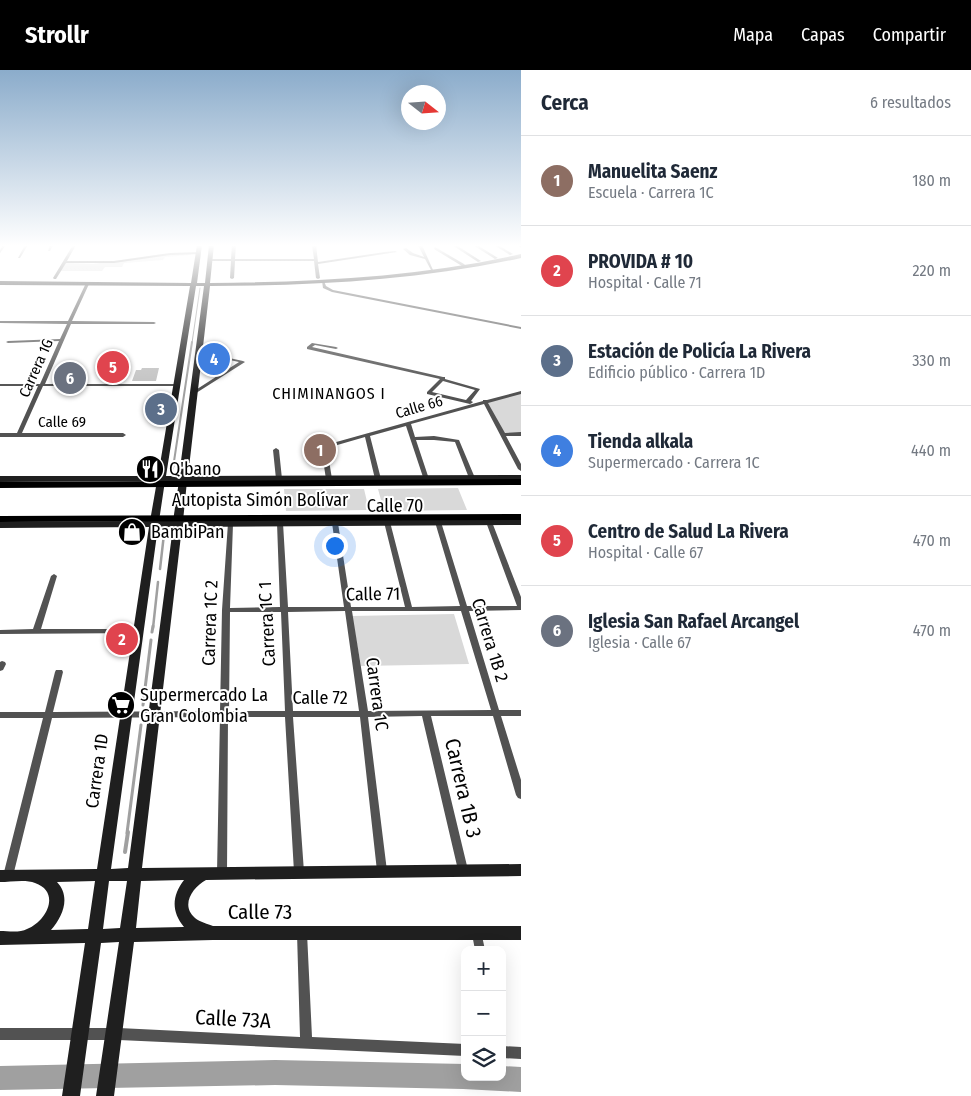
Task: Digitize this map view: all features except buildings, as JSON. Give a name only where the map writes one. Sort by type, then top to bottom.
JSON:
[{"type":"highway","name":"Autopista Simón Bolívar","points":[[0,485],[130,481],[521,482]]},
{"type":"highway","name":"Autopista Simón Bolívar","points":[[0,519],[91,522],[521,517]]},
{"type":"street","name":"Carrera 1G","points":[[19,435],[83,293]]},
{"type":"street","name":"Carrera 1D","points":[[71,1096],[154,521],[190,293]]},
{"type":"street","points":[[105,1096],[127,935],[184,462],[207,293]]},
{"type":"street","points":[[345,293],[521,328]]},
{"type":"street","points":[[0,322],[154,323]]},
{"type":"street","points":[[8,342],[62,340]]},
{"type":"street","points":[[330,352],[336,348],[314,344],[309,348],[441,377],[444,380],[478,389],[468,401]]},
{"type":"street","points":[[194,390],[203,388],[243,362],[199,352]]},
{"type":"street","points":[[444,380],[429,393],[477,404]]},
{"type":"street","points":[[0,385],[177,385]]},
{"type":"street","points":[[194,390],[203,388]]},
{"type":"street","name":"Calle 66","points":[[329,481],[324,446],[521,392]]},
{"type":"street","points":[[485,401],[521,469]]},
{"type":"street","points":[[408,424],[426,479]]},
{"type":"street","points":[[504,435],[521,434]]},
{"type":"street","name":"Calle 69","points":[[0,435],[123,435]]},
{"type":"street","points":[[367,435],[378,479]]},
{"type":"street","points":[[413,439],[434,438],[456,441],[472,478]]},
{"type":"street","points":[[276,450],[279,479]]},
{"type":"street","points":[[184,462],[191,473],[204,479]]},
{"type":"street","name":"Calle 70","points":[[182,481],[204,479],[329,481],[521,478]]},
{"type":"street","points":[[0,480],[130,481]]},
{"type":"street","name":"Calle 70","points":[[177,521],[230,524],[335,520],[521,522]]},
{"type":"street","name":"Carrera 1C","points":[[335,520],[364,714],[382,871]]},
{"type":"street","points":[[0,525],[91,522]]},
{"type":"street","points":[[387,522],[409,608]]},
{"type":"street","name":"Carrera 1B 2","points":[[438,522],[521,795]]},
{"type":"street","points":[[489,522],[521,607]]},
{"type":"street","name":"Carrera 1C 1","points":[[280,523],[299,872]]},
{"type":"street","name":"Carrera 1C 2","points":[[217,873],[230,524]]},
{"type":"street","points":[[36,632],[54,576]]},
{"type":"street","name":"Calle 71","points":[[226,610],[521,607]]},
{"type":"street","points":[[0,632],[138,631]]},
{"type":"street","points":[[59,672],[4,876],[521,870]]},
{"type":"street","name":"Calle 72","points":[[0,714],[521,714]]},
{"type":"street","name":"Carrera 1B 3","points":[[426,714],[463,870]]},
{"type":"street","points":[[213,933],[189,922],[182,912],[181,901],[184,890],[191,881],[201,875],[217,873]]},
{"type":"street","points":[[22,938],[34,934],[44,927],[52,918],[57,908],[58,898],[54,889],[48,882],[34,876]]},
{"type":"street","name":"Calle 73","points":[[0,938],[213,933],[521,933]]},
{"type":"street","points":[[302,933],[306,1043]]},
{"type":"street","points":[[477,934],[479,946]]},
{"type":"street","name":"Calle 73A","points":[[0,1034],[113,1034],[461,1050]]},
{"type":"street","points":[[506,1052],[521,1053]]},
{"type":"shaded area","points":[[521,392],[521,434],[504,435],[485,401]]},
{"type":"shaded area","points":[[458,488],[467,510],[384,511],[378,489]]},
{"type":"shaded area","points":[[284,489],[364,489],[369,510],[286,511]]},
{"type":"shaded area","points":[[454,614],[469,664],[361,666],[352,616]]},
{"type":"shaded area","points":[[275,1060],[461,1064],[461,1081],[506,1081],[506,1066],[521,1067],[521,1092],[275,1085],[0,1090],[0,1066]]},
{"type":"waterway","points":[[192,343],[199,293]]},
{"type":"waterway","points":[[173,468],[192,342]]},
{"type":"waterway","points":[[172,472],[173,466]]},
{"type":"waterway","points":[[160,569],[164,534]]},
{"type":"waterway","points":[[153,628],[158,582]]},
{"type":"waterway","points":[[152,632],[153,626]]},
{"type":"waterway","points":[[143,705],[151,640]]},
{"type":"waterway","points":[[127,833],[141,725]]},
{"type":"waterway","points":[[125,852],[128,832]]},
{"type":"place","name":"Tienda alkala","points":[[214,359]]},
{"type":"place","name":"Centro de Salud La Rivera","points":[[113,367]]},
{"type":"place","name":"Iglesia San Rafael Arcangel","points":[[70,378]]},
{"type":"place","name":"Estación de Policía La Rivera","points":[[161,409]]},
{"type":"place","name":"Manuelita Saenz","points":[[320,450]]},
{"type":"place","name":"Q'bano","points":[[150,469]]},
{"type":"place","name":"BambiPan","points":[[132,532]]},
{"type":"place","name":"PROVIDA # 10","points":[[122,639]]},
{"type":"place","name":"Supermercado La Gran Colombia","points":[[121,705]]},
{"type":"district","name":"CHIMINANGOS I","points":[[329,393]]}]
